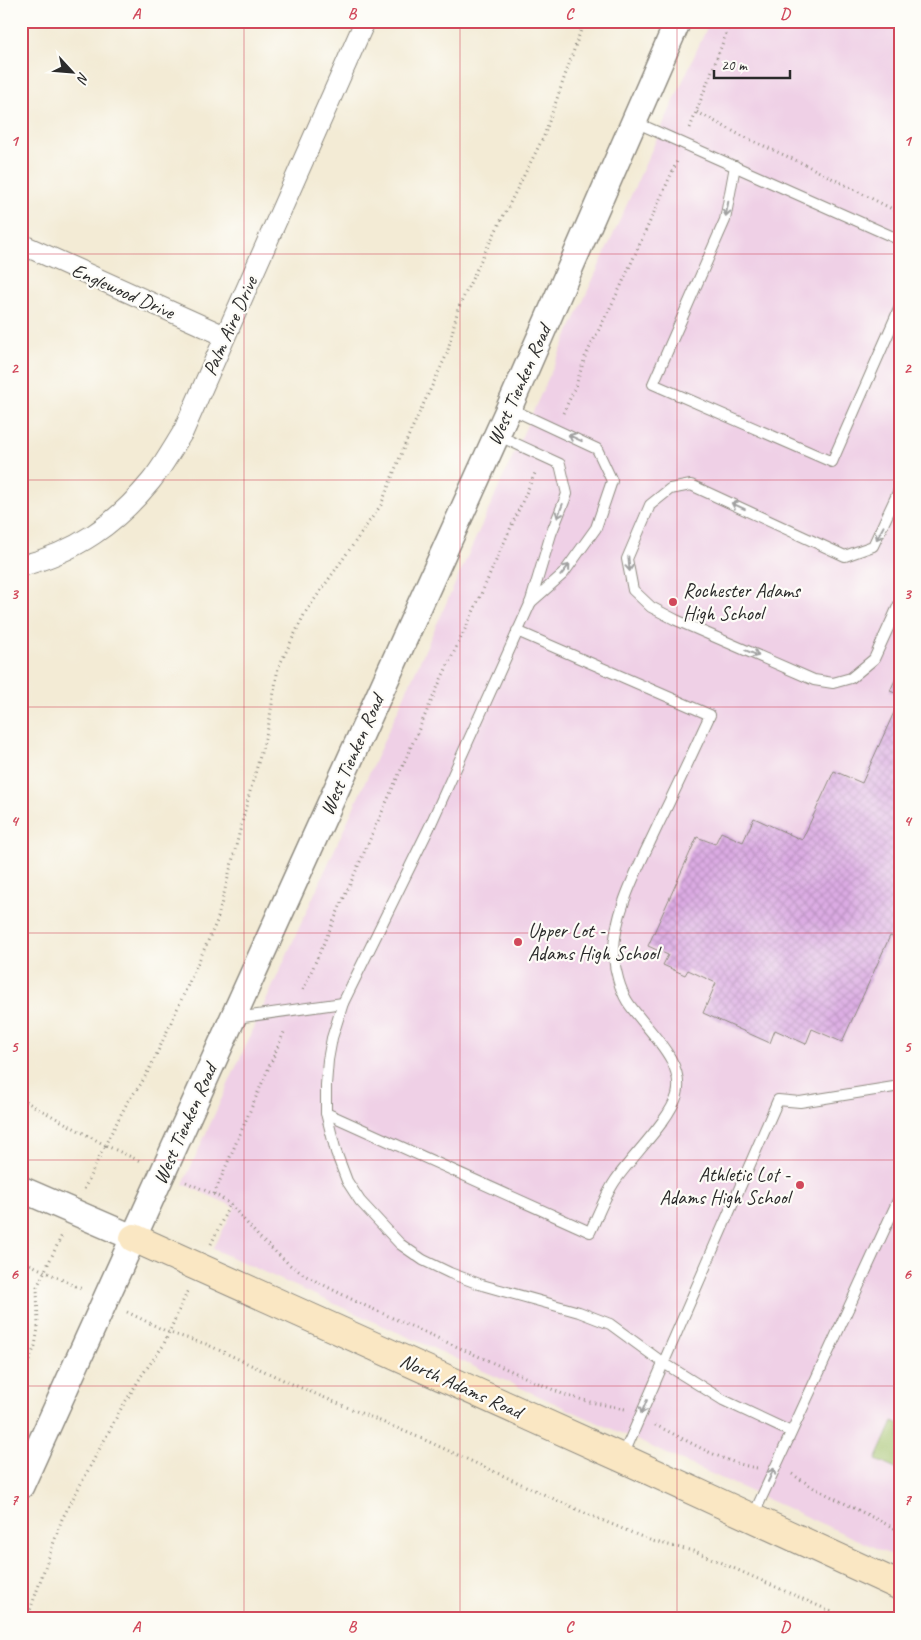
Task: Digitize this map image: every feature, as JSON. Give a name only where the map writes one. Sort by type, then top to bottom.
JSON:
[{"type":"main road","name":"North Adams Road","points":[[134,1238],[622,1458],[900,1586]]},
{"type":"street","name":"Palm Aire Drive","points":[[21,566],[36,562],[81,543],[116,518],[152,480],[183,432],[365,21]]},
{"type":"street","name":"West Tienken Road","points":[[21,1486],[497,435],[678,21]]},
{"type":"street","name":"Englewood Drive","points":[[21,244],[225,336]]},
{"type":"street","name":"North Adams Road","points":[[21,1189],[134,1238]]},
{"type":"lane","points":[[634,122],[900,240]]},
{"type":"lane","points":[[735,166],[726,220],[653,384],[832,462],[900,307]]},
{"type":"lane","points":[[509,408],[597,449],[612,480],[596,528],[564,574],[530,604]]},
{"type":"lane","points":[[497,435],[560,464],[567,494],[551,534],[530,604],[429,828],[344,1003],[332,1038],[326,1085],[326,1113],[336,1152],[347,1181],[360,1201],[400,1244],[432,1264],[482,1285],[579,1312],[610,1324],[662,1362],[723,1400],[791,1432]]},
{"type":"lane","points":[[900,488],[872,546],[845,556],[691,485],[670,488],[650,505],[627,559],[633,590],[651,607],[676,620],[814,680],[833,683],[851,678],[874,658],[900,602]]},
{"type":"lane","points":[[326,1113],[590,1232],[614,1183],[669,1112],[677,1095],[678,1079],[674,1064],[626,999],[614,958],[615,934],[619,914],[710,715],[518,631]]},
{"type":"lane","points":[[232,1019],[344,1003]]},
{"type":"lane","points":[[622,1458],[662,1362],[778,1100],[800,1102],[900,1086]]},
{"type":"lane","points":[[752,1518],[900,1196]]},
{"type":"path","points":[[105,1145],[128,1101],[141,1084],[154,1060],[217,921],[268,728],[278,668],[305,613],[381,505],[408,437],[447,354],[462,302],[480,262],[544,136],[584,21]]},
{"type":"path","points":[[556,429],[575,388],[586,357],[620,288],[685,144],[731,21]]},
{"type":"path","points":[[697,112],[900,213]]},
{"type":"path","points":[[214,1194],[442,677],[543,456]]},
{"type":"path","points":[[21,1099],[105,1145],[131,1157]]},
{"type":"path","points":[[199,1188],[214,1194],[230,1204],[260,1238],[290,1265],[318,1282],[357,1302],[565,1395],[624,1408]]},
{"type":"path","points":[[21,1260],[68,1282]]},
{"type":"path","points":[[21,1379],[35,1346],[38,1328],[37,1287],[45,1271]]},
{"type":"path","points":[[146,1321],[170,1333],[206,1344],[241,1359],[292,1384],[448,1450],[595,1517],[652,1541],[697,1552],[848,1619]]},
{"type":"path","points":[[27,1619],[62,1519],[118,1414],[170,1333]]},
{"type":"path","points":[[657,1426],[665,1428],[703,1450],[747,1466]]},
{"type":"path","points":[[795,1474],[814,1488],[900,1531]]},
{"type":"shaded area","name":"Rochester Adams High School","points":[[710,21],[900,21],[900,1559],[213,1249],[235,1207],[183,1184]]},
{"type":"green space","points":[[893,1422],[900,1425],[900,1471],[876,1460]]},
{"type":"building","points":[[900,669],[900,695],[890,691]]},
{"type":"building","points":[[900,699],[900,940],[890,936],[842,1042],[812,1029],[806,1044],[775,1030],[770,1043],[703,1013],[716,983],[688,970],[685,975],[663,965],[668,955],[648,946],[697,837],[715,844],[721,832],[743,842],[754,818],[802,840],[834,771],[862,783]]},
{"type":"place","name":"Rochester Adams High School","points":[[673,602]]},
{"type":"place","name":"Upper Lot - Adams High School","points":[[518,942]]},
{"type":"place","name":"Athletic Lot - Adams High School","points":[[800,1185]]}]
